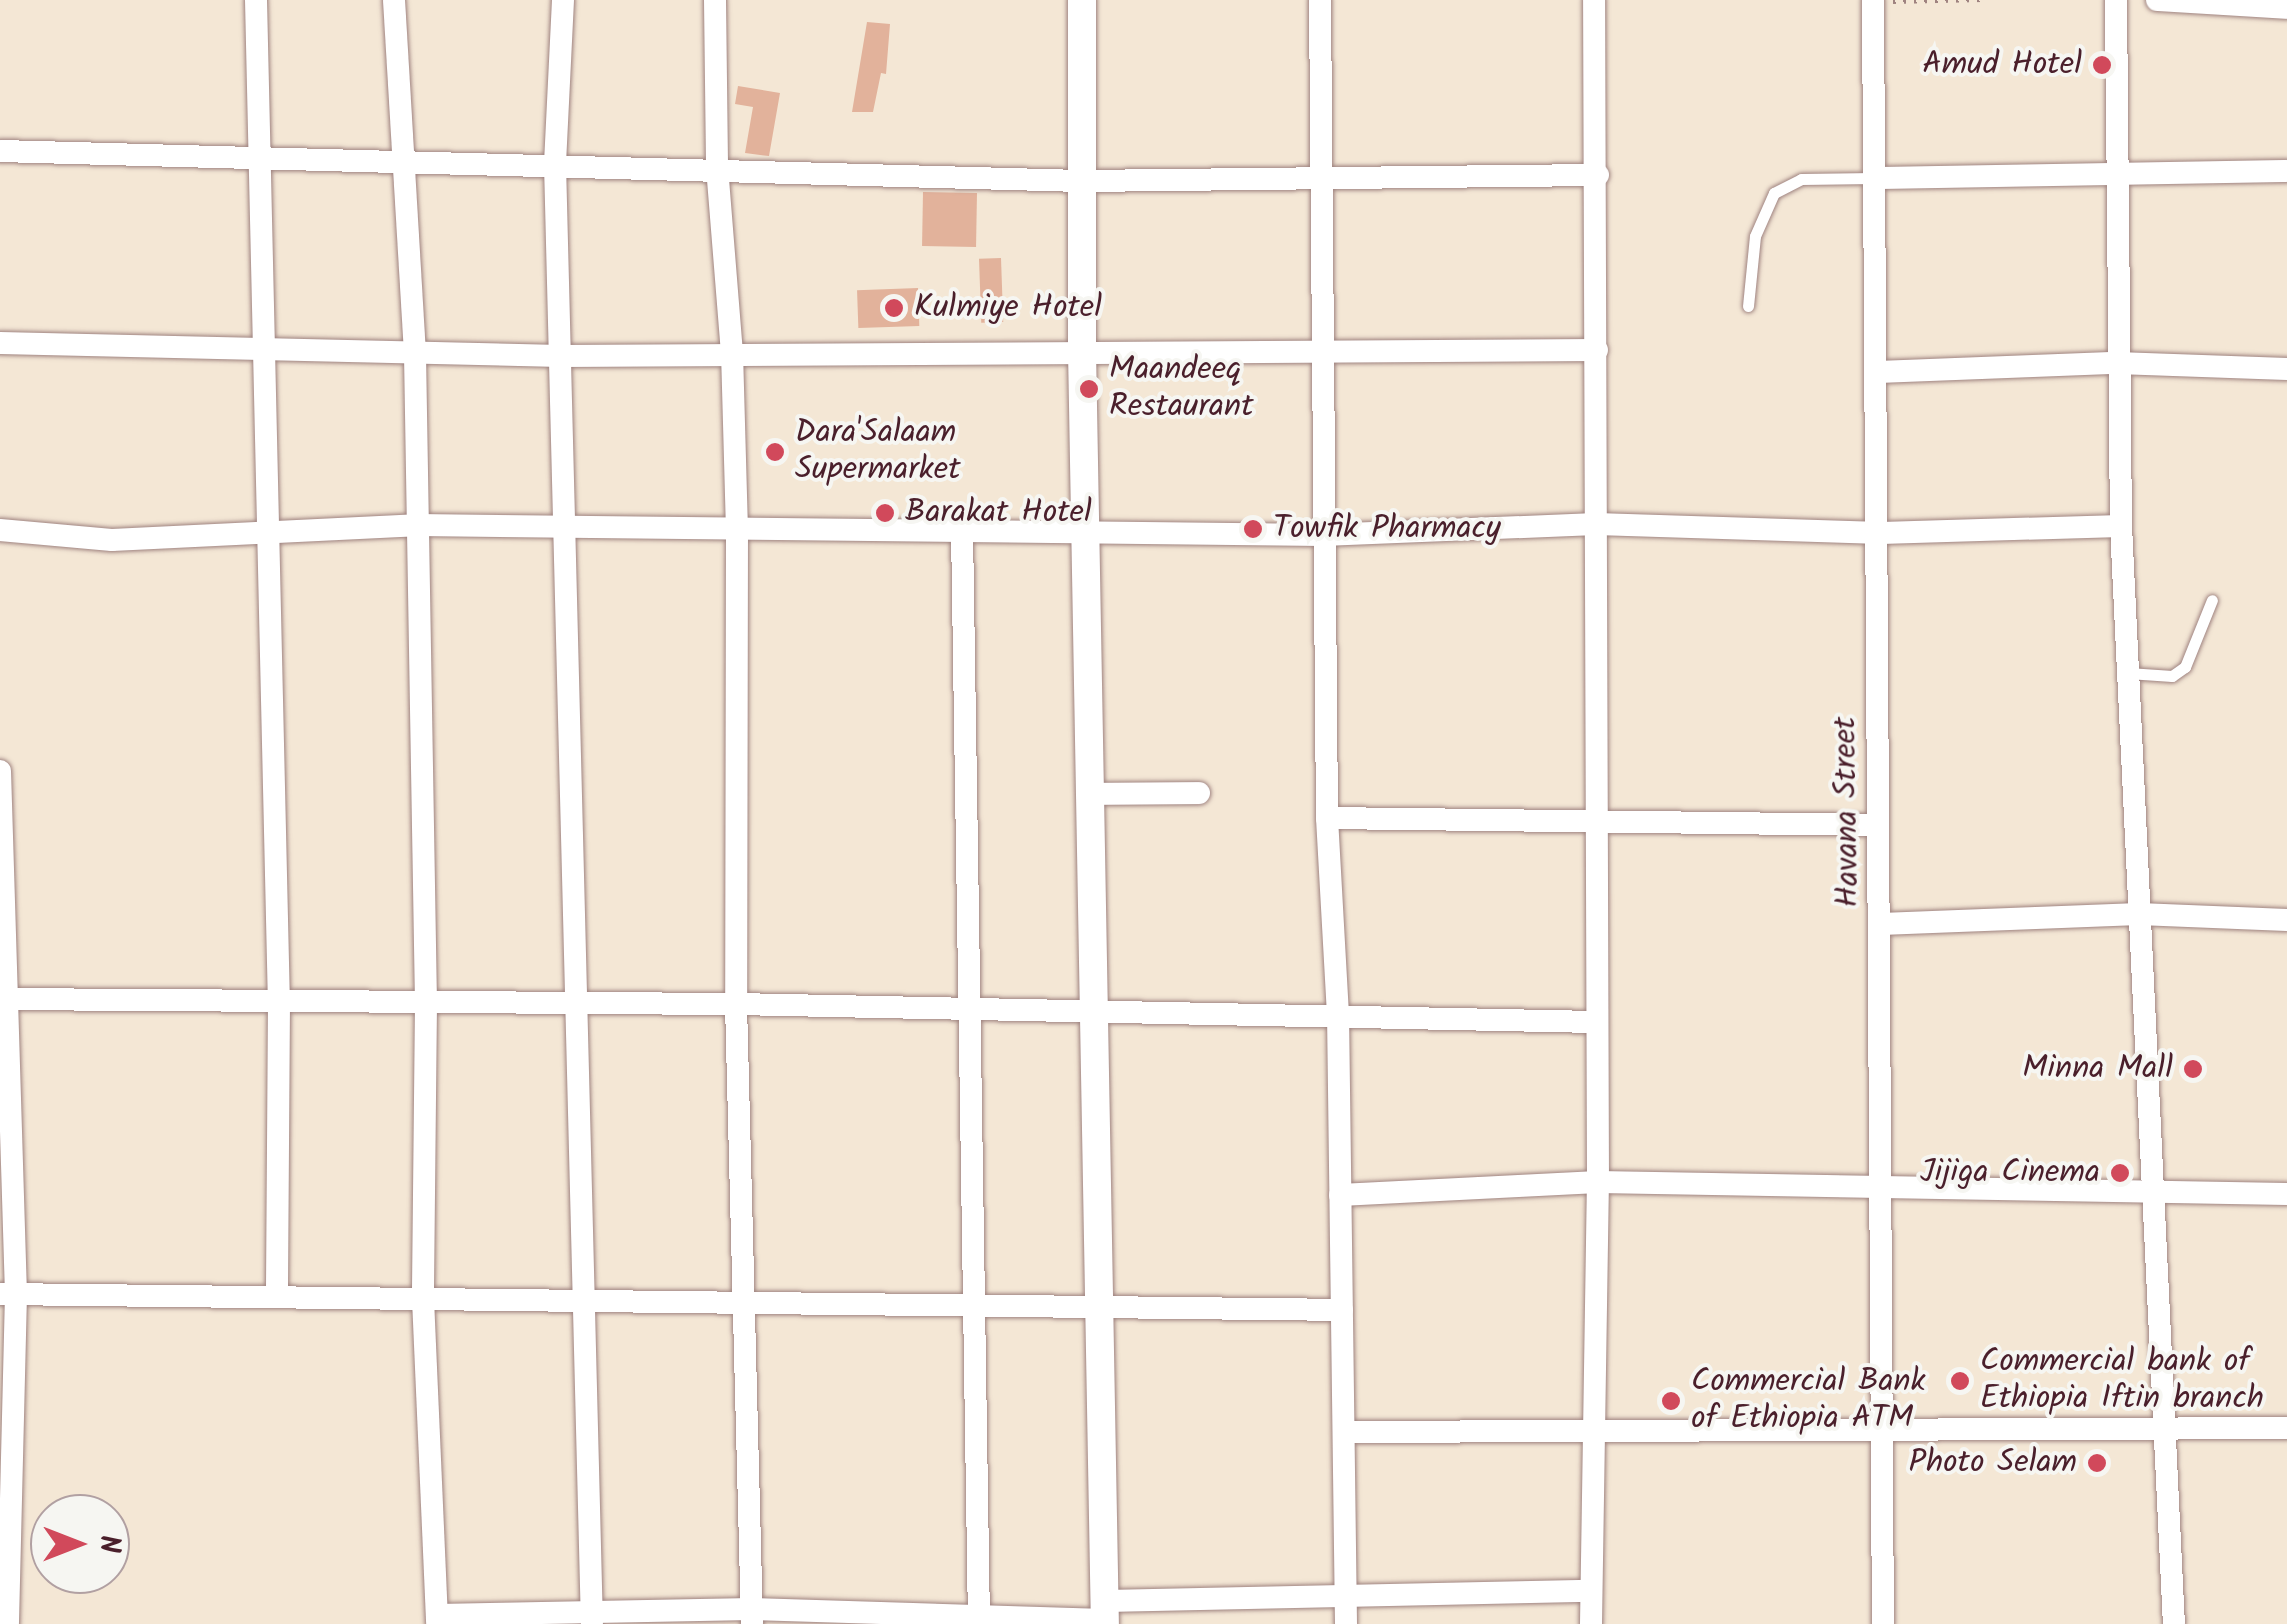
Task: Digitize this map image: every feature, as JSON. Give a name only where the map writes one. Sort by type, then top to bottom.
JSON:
[{"type":"street","points":[[256,0],[260,349],[278,1002],[277,1297]]},
{"type":"street","points":[[394,0],[408,160],[415,354],[426,1004],[423,1299],[437,1620],[752,1616],[979,1619],[1105,1615],[1347,1597],[1591,1591]]},
{"type":"street","points":[[563,0],[555,164],[580,1302],[592,1620]]},
{"type":"street","points":[[715,0],[716,167],[732,352],[737,527],[736,1004],[752,1616]]},
{"type":"street","points":[[1082,0],[1082,350],[1105,1615]]},
{"type":"street","points":[[1320,0],[1325,180],[1322,535],[1326,818],[1338,1013],[1346,1624]]},
{"type":"street","points":[[1591,1624],[1598,1182],[1598,176],[1594,0]]},
{"type":"street","points":[[2116,0],[2121,526],[2174,1624]]},
{"type":"street","points":[[2157,0],[2287,8]]},
{"type":"street","name":"Havana Street","points":[[1873,1],[1881,533],[1878,825],[1883,1624]]},
{"type":"street","points":[[0,151],[716,167],[1083,181],[1598,176]]},
{"type":"street","points":[[1876,178],[2117,170],[2287,170]]},
{"type":"street","points":[[0,343],[562,356],[732,352],[1597,350]]},
{"type":"street","points":[[1878,372],[2118,363],[2287,369]]},
{"type":"street","points":[[0,530],[112,540],[267,528],[416,525],[1322,535],[1596,524],[1881,533],[2121,526]]},
{"type":"street","points":[[962,530],[979,1619]]},
{"type":"street","points":[[0,771],[8,1294],[8,1624]]},
{"type":"street","points":[[1089,794],[1200,793]]},
{"type":"street","points":[[1326,818],[1878,825]]},
{"type":"street","points":[[1881,924],[2139,914],[2287,920]]},
{"type":"street","points":[[4,999],[736,1004],[1092,1014],[1338,1013],[1597,1022]]},
{"type":"street","points":[[1340,1195],[1598,1182],[1882,1190],[2287,1194]]},
{"type":"street","points":[[8,1294],[1342,1310]]},
{"type":"street","points":[[1344,1432],[1881,1431],[2166,1424],[2287,1428]]},
{"type":"lane","points":[[1748,306],[1755,236],[1774,193],[1801,179],[1876,178]]},
{"type":"lane","points":[[2128,673],[2172,676],[2185,668],[2212,600]]},
{"type":"path","points":[[1873,1],[1983,0]]},
{"type":"building","points":[[867,22],[890,24],[886,74],[881,73],[873,112],[852,112]]},
{"type":"building","points":[[738,86],[780,93],[769,156],[745,153],[753,107],[735,104]]},
{"type":"building","points":[[923,192],[977,193],[976,247],[922,246]]},
{"type":"building","points":[[1001,258],[1003,322],[981,323],[979,259]]},
{"type":"building","points":[[918,288],[919,326],[858,328],[857,290]]},
{"type":"place","name":"Amud Hotel","points":[[2102,65]]},
{"type":"place","name":"Kulmiye Hotel","points":[[894,308]]},
{"type":"place","name":"Maandeeq Restaurant","points":[[1089,389]]},
{"type":"place","name":"Dara'Salaam Supermarket","points":[[775,452]]},
{"type":"place","name":"Barakat Hotel","points":[[885,513]]},
{"type":"place","name":"Towfik Pharmacy","points":[[1253,529]]},
{"type":"place","name":"Minna Mall","points":[[2193,1069]]},
{"type":"place","name":"Jijiga Cinema","points":[[2120,1173]]},
{"type":"place","name":"Commercial bank of Ethiopia Iftin branch","points":[[1960,1381]]},
{"type":"place","name":"Commercial Bank of Ethiopia ATM","points":[[1671,1401]]},
{"type":"place","name":"Photo Selam","points":[[2097,1463]]}]
